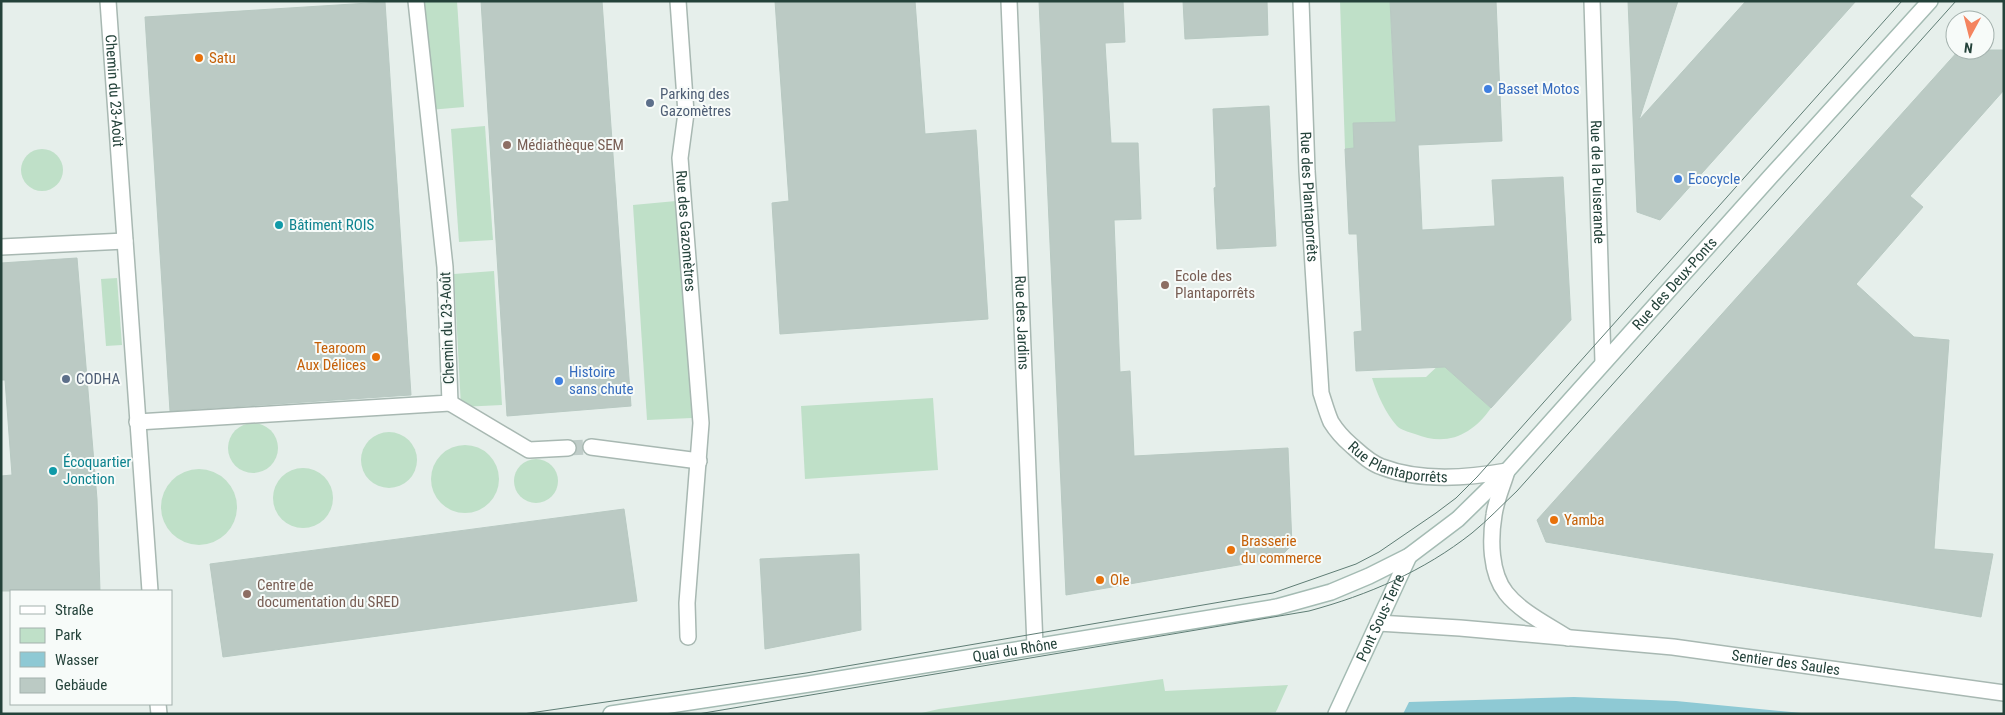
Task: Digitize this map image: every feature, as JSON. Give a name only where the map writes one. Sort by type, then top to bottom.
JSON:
[{"type":"street","name":"Chemin du 23-Août","points":[[108,1],[150,590]]},
{"type":"street","name":"Chemin du 23-Août","points":[[137,422],[450,403],[445,267],[416,1]]},
{"type":"street","name":"Rue des Gazomètres","points":[[678,1],[686,113],[680,158],[701,423],[687,603],[688,637]]},
{"type":"street","name":"Rue des Jardins","points":[[1009,1],[1035,646]]},
{"type":"street","name":"Rue des Plantaporrêts","points":[[1302,1],[1307,171],[1321,393]]},
{"type":"street","name":"Rue de la Puiserande","points":[[1592,1],[1603,362]]},
{"type":"street","name":"Rue des Deux-Ponts","points":[[1409,556],[1458,519],[1507,471],[1603,362],[1930,1]]},
{"type":"street","points":[[1,247],[125,241]]},
{"type":"street","name":"Rue Plantaporrêts","points":[[1321,393],[1332,422],[1346,440],[1362,455],[1381,467],[1400,473],[1430,476],[1477,477],[1507,471]]},
{"type":"street","points":[[450,403],[529,450],[568,448]]},
{"type":"street","points":[[591,447],[699,461]]},
{"type":"street","name":"Sentier des Saules","points":[[1507,471],[1494,513],[1492,534],[1494,561],[1498,577],[1505,592],[1522,608],[1568,638]]},
{"type":"street","name":"Quai du Rhône","points":[[610,714],[799,686],[1277,607],[1331,592],[1409,556]]},
{"type":"street","name":"Pont Sous-Terre","points":[[1336,714],[1409,556]]},
{"type":"street","name":"Sentier des Saules","points":[[1378,622],[1673,647],[2004,693]]},
{"type":"green space","points":[[422,1],[457,1],[464,107],[429,110]]},
{"type":"green space","points":[[1340,1],[1390,1],[1397,146],[1345,149]]},
{"type":"green space","points":[[485,126],[493,240],[459,242],[451,129]]},
{"type":"green space","points":[[46,149],[54,152],[60,158],[63,170],[60,182],[54,188],[38,191],[30,188],[24,182],[21,166],[24,158],[30,152]]},
{"type":"green space","points":[[676,201],[692,418],[647,420],[633,205]]},
{"type":"green space","points":[[494,271],[502,405],[461,407],[454,274]]},
{"type":"green space","points":[[117,278],[122,345],[106,346],[101,279]]},
{"type":"green space","points":[[1441,363],[1491,408],[1467,432],[1448,439],[1427,438],[1405,431],[1393,421],[1385,409],[1372,378],[1426,377]]},
{"type":"green space","points":[[933,398],[938,470],[805,479],[801,406]]},
{"type":"green space","points":[[258,423],[271,430],[277,438],[277,458],[271,466],[263,472],[248,473],[235,466],[229,458],[228,443],[235,430],[243,424]]},
{"type":"green space","points":[[384,432],[394,432],[409,440],[415,449],[417,460],[415,471],[409,480],[394,488],[384,488],[373,483],[366,476],[361,465],[361,455],[366,444],[373,437]]},
{"type":"green space","points":[[465,445],[478,448],[489,455],[496,466],[499,479],[496,492],[489,503],[478,510],[465,513],[452,510],[441,503],[434,492],[431,479],[434,466],[441,455],[452,448]]},
{"type":"green space","points":[[532,459],[540,459],[552,465],[558,481],[552,497],[540,503],[532,503],[520,497],[514,485],[514,477],[520,465]]},
{"type":"green space","points":[[303,468],[320,473],[328,481],[333,498],[328,515],[320,523],[303,528],[286,523],[278,515],[273,498],[278,481],[286,473]]},
{"type":"green space","points":[[192,469],[206,469],[220,475],[231,486],[237,500],[234,522],[226,534],[206,545],[192,545],[178,539],[167,528],[161,514],[161,500],[167,486],[178,475]]},
{"type":"green space","points":[[1163,679],[1165,691],[1288,685],[1276,712],[1260,714],[917,714],[939,709]]},
{"type":"water","points":[[1574,697],[1676,701],[1812,714],[1260,714],[1409,702]]},
{"type":"pier","points":[[1410,700],[1403,714],[1275,714],[1277,710]]},
{"type":"building","points":[[481,1],[602,1],[631,406],[507,416]]},
{"type":"building","points":[[775,1],[915,1],[925,134],[976,130],[988,319],[780,334],[772,203],[789,201]]},
{"type":"building","points":[[1039,1],[1123,1],[1125,42],[1105,43],[1111,143],[1138,143],[1141,219],[1114,220],[1120,372],[1130,371],[1134,456],[1288,448],[1292,545],[1279,558],[1066,595]]},
{"type":"building","points":[[1183,1],[1267,1],[1268,35],[1185,39]]},
{"type":"building","points":[[1390,1],[1496,1],[1502,141],[1418,145],[1422,230],[1495,226],[1492,180],[1563,177],[1571,320],[1491,408],[1445,367],[1356,371],[1354,332],[1362,331],[1357,234],[1349,234],[1345,149],[1354,148],[1353,123],[1396,122]]},
{"type":"building","points":[[1628,1],[1678,1],[1639,120],[1746,1],[1856,1],[1660,220],[1637,212]]},
{"type":"building","name":"Bâtiment ROIS","points":[[385,2],[411,395],[170,411],[145,17]]},
{"type":"building","points":[[1995,50],[2004,50],[2004,90],[1910,196],[1923,207],[1856,284],[1914,337],[1949,340],[1934,549],[1993,554],[1981,617],[1546,542],[1537,520],[1950,60],[1995,60]]},
{"type":"building","points":[[1269,106],[1276,246],[1217,249],[1213,109]]},
{"type":"building","name":"Écoquartier Jonction","points":[[77,258],[97,499],[100,590],[1,591],[1,476],[12,475],[5,380],[1,380],[1,263]]},
{"type":"building","points":[[624,509],[637,601],[223,657],[210,564]]},
{"type":"building","points":[[859,554],[861,630],[765,649],[760,559]]},
{"type":"tunnel","points":[[568,448],[591,447]]},
{"type":"tram line","points":[[523,714],[806,673],[1273,593],[1356,564],[1379,552],[1436,513],[1456,498],[1477,477],[1902,1]]},
{"type":"tram line","points":[[698,714],[1309,611],[1374,589],[1435,559],[1472,533],[1517,491],[1956,1]]},
{"type":"place","name":"Satu","points":[[199,58]]},
{"type":"place","name":"Basset Motos","points":[[1488,89]]},
{"type":"place","name":"Parking des Gazomètres","points":[[650,103]]},
{"type":"place","name":"Médiathèque SEM","points":[[507,145]]},
{"type":"place","name":"Ecocycle","points":[[1678,179]]},
{"type":"place","name":"Bâtiment ROIS","points":[[279,225]]},
{"type":"place","name":"Ecole des Plantaporrêts","points":[[1165,285]]},
{"type":"place","name":"Tearoom Aux Délices","points":[[376,357]]},
{"type":"place","name":"CODHA","points":[[66,379]]},
{"type":"place","name":"Histoire sans chute","points":[[559,381]]},
{"type":"place","name":"Écoquartier Jonction","points":[[53,471]]},
{"type":"place","name":"Yamba","points":[[1554,520]]},
{"type":"place","name":"Brasserie du commerce","points":[[1231,550]]},
{"type":"place","name":"Ole","points":[[1100,580]]},
{"type":"place","name":"Centre de documentation du SRED","points":[[247,594]]}]
